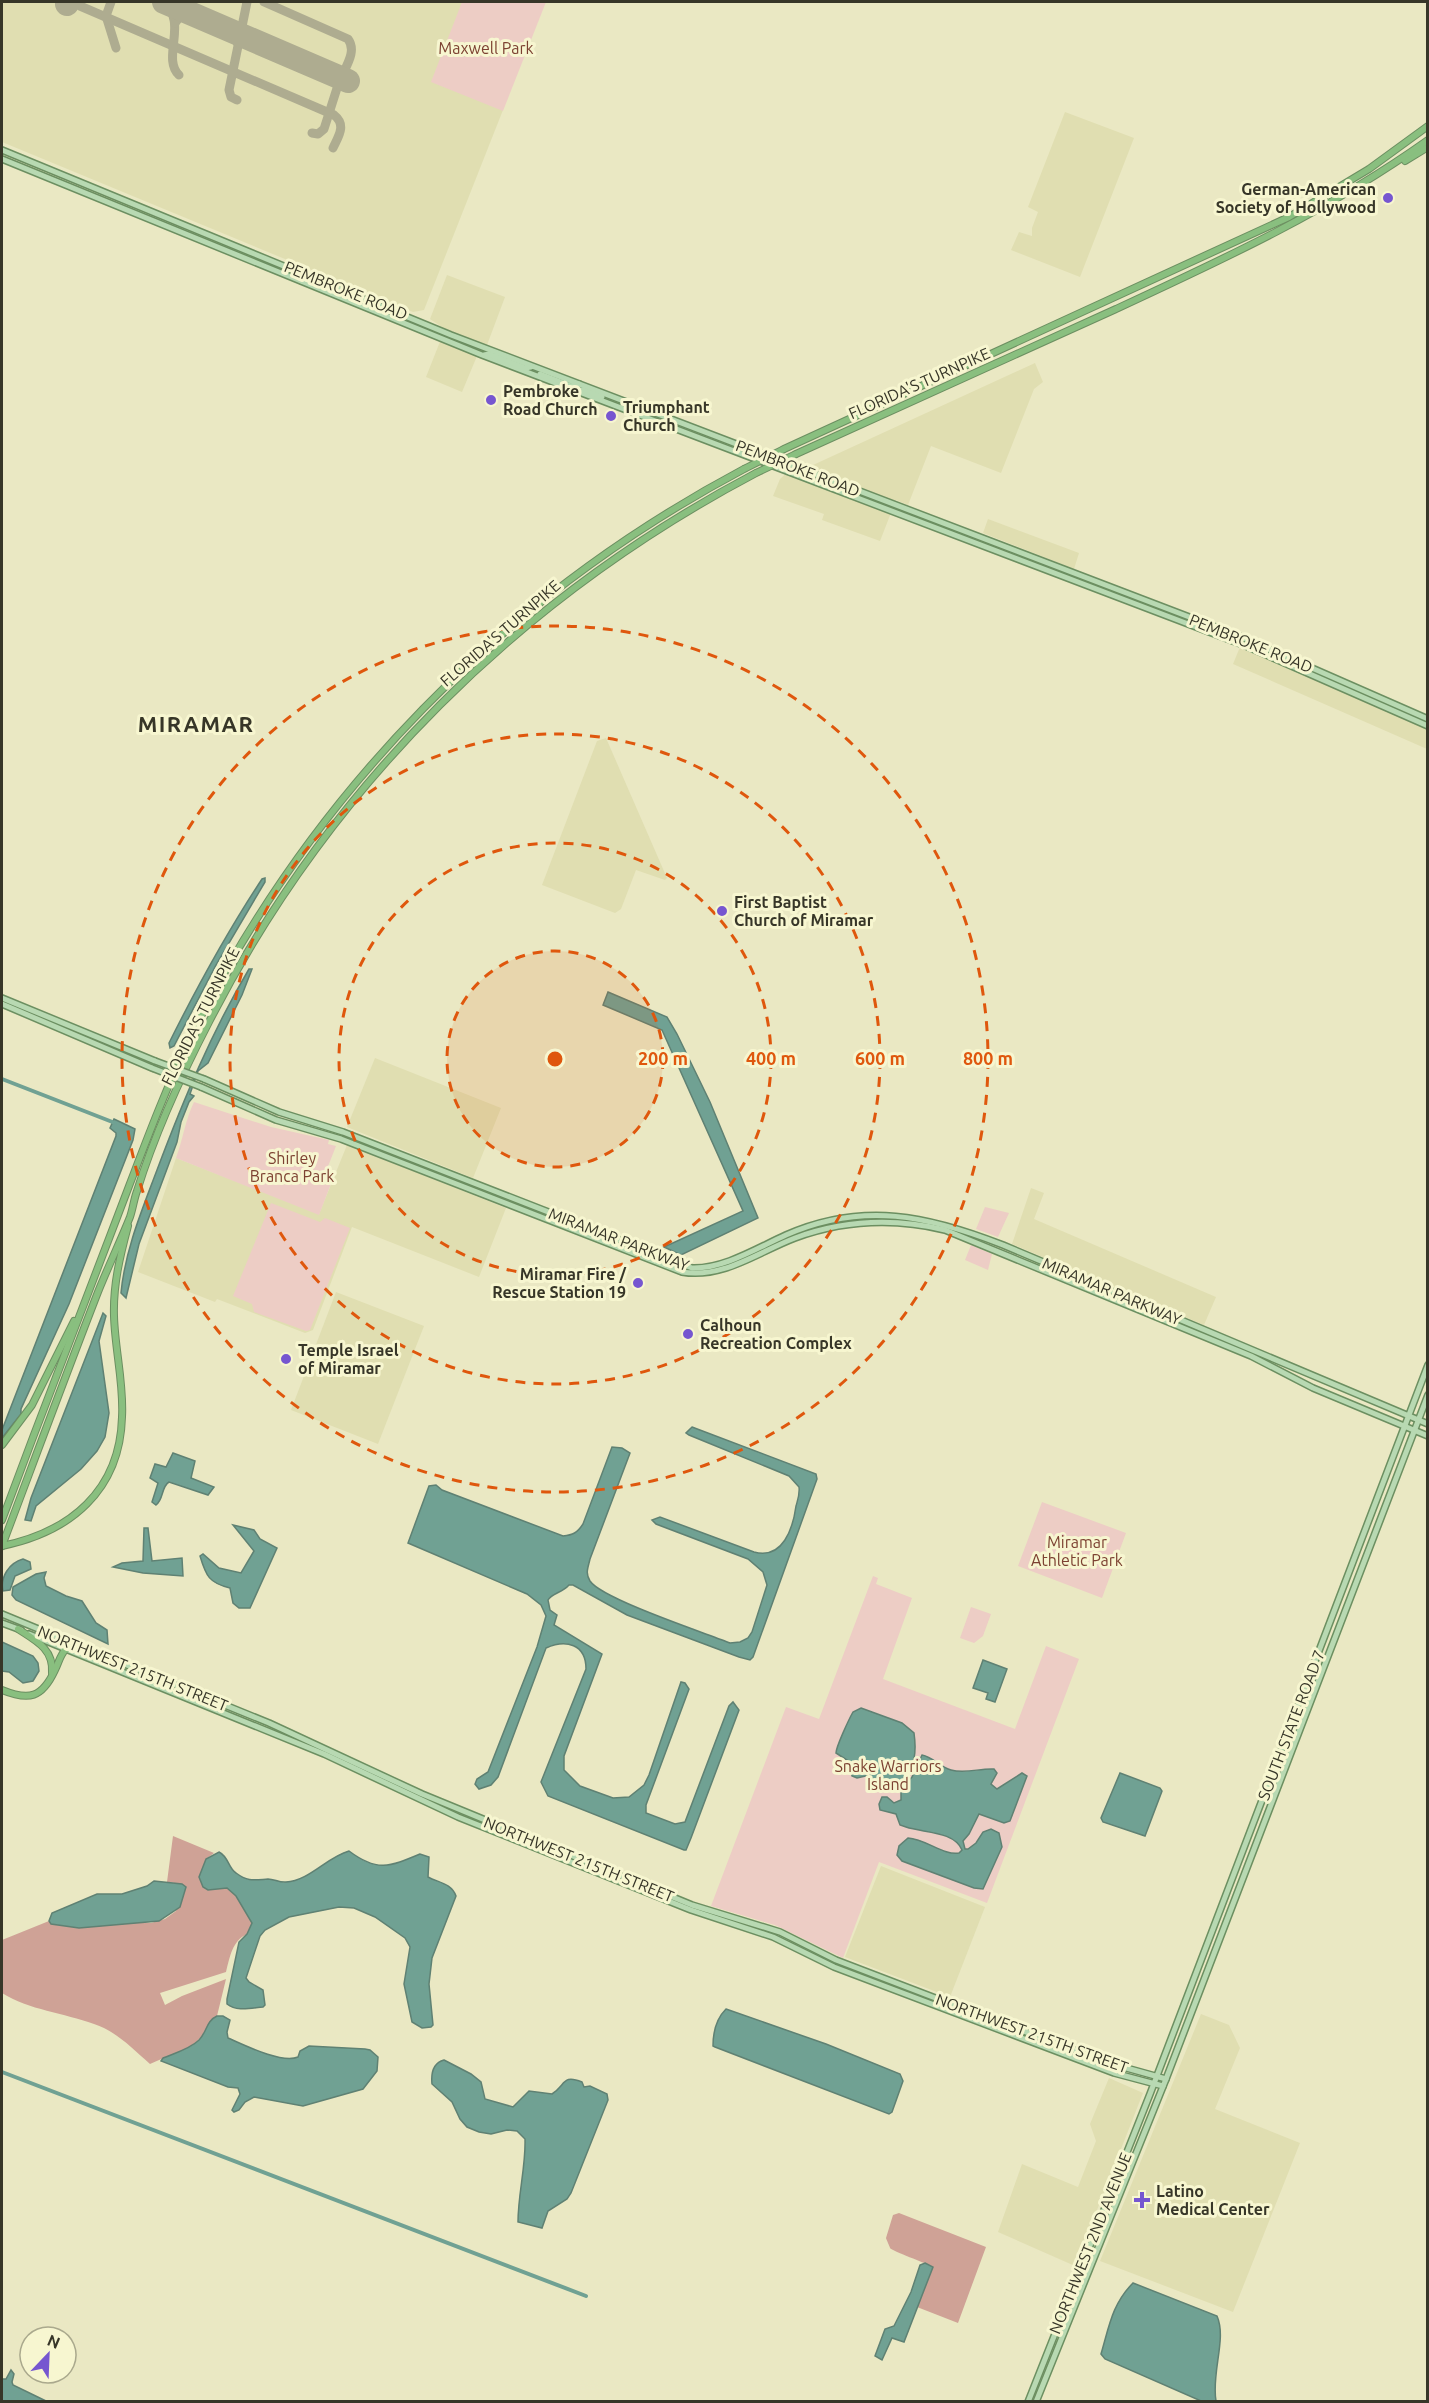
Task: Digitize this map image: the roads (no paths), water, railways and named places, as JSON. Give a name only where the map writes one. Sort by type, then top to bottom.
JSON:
[{"type":"highway","name":"FLORIDA'S TURNPIKE","points":[[2,1520],[165,1093],[202,1014],[265,905],[338,803],[386,746],[434,696],[529,610],[618,544],[688,500],[784,449],[1247,238],[1333,192],[1428,126]]},
{"type":"highway","name":"FLORIDA'S TURNPIKE","points":[[2,1546],[99,1290],[129,1219],[137,1190],[173,1098],[228,986],[300,869],[367,782],[458,686],[549,606],[601,567],[663,526],[756,473],[1252,246],[1386,170],[1428,140]]},
{"type":"highway","points":[[1386,170],[1401,164],[1428,147]]},
{"type":"highway","points":[[2,1546],[53,1530],[76,1515],[100,1489],[115,1459],[121,1433],[122,1410],[114,1296],[129,1219]]},
{"type":"highway","points":[[2,1444],[32,1405],[87,1293]]},
{"type":"highway","points":[[18,1629],[46,1650],[52,1663],[52,1676]]},
{"type":"highway","points":[[2,1690],[17,1696],[31,1696],[43,1689],[66,1649],[74,1647],[93,1651]]},
{"type":"main road","name":"PEMBROKE ROAD","points":[[2,150],[533,366],[978,537],[1282,662],[1428,726]]},
{"type":"main road","name":"PEMBROKE ROAD","points":[[2,159],[572,390],[1026,562],[1098,586],[1106,586],[1239,636],[1428,719]]},
{"type":"main road","points":[[254,263],[262,261],[295,273],[306,274]]},
{"type":"main road","points":[[300,281],[307,280],[336,291],[342,289]]},
{"type":"main road","points":[[482,355],[489,354],[525,368],[533,366]]},
{"type":"main road","points":[[526,372],[534,372],[571,386],[579,384]]},
{"type":"main road","points":[[572,390],[583,390],[620,403],[630,403]]},
{"type":"main road","points":[[940,529],[971,538],[978,537]]},
{"type":"main road","points":[[1282,662],[1332,681],[1341,681]]},
{"type":"main road","name":"MIRAMAR PARKWAY","points":[[2,998],[204,1079],[279,1112],[343,1132],[692,1268],[713,1266],[819,1223],[866,1216],[898,1216],[932,1220],[965,1230],[1428,1424]]},
{"type":"main road","name":"MIRAMAR PARKWAY","points":[[2,1004],[268,1117],[341,1139],[682,1272],[714,1273],[794,1238],[820,1230],[866,1222],[897,1222],[930,1227],[963,1236],[1251,1356],[1313,1388],[1428,1436]]},
{"type":"main road","points":[[1072,1282],[1098,1285]]},
{"type":"main road","name":"SOUTH STATE ROAD 7","points":[[1153,2084],[1428,1365]]},
{"type":"main road","name":"SOUTH STATE ROAD 7","points":[[1163,2086],[1428,1395]]},
{"type":"main road","points":[[1359,1546],[1359,1556],[1363,1562]]},
{"type":"main road","points":[[1352,1563],[1357,1577]]},
{"type":"main road","name":"NORTHWEST 215TH STREET","points":[[2,1614],[269,1723],[422,1794],[692,1905],[780,1932],[836,1960],[1112,2064],[1166,2079]]},
{"type":"main road","name":"NORTHWEST 215TH STREET","points":[[2,1623],[324,1754],[474,1823],[691,1910],[773,1937],[834,1967],[1120,2076],[1163,2086]]},
{"type":"main road","points":[[1306,1685],[1306,1693],[1310,1701]]},
{"type":"main road","points":[[1300,1701],[1304,1716]]},
{"type":"main road","points":[[1222,1906],[1221,1917],[1225,1924]]},
{"type":"main road","points":[[1216,1921],[1219,1938]]},
{"type":"main road","points":[[1067,2055],[1070,2048]]},
{"type":"main road","name":"NORTHWEST 2ND AVENUE","points":[[1028,2402],[1153,2084]]},
{"type":"main road","name":"NORTHWEST 2ND AVENUE","points":[[1036,2402],[1163,2086]]},
{"type":"water","points":[[265,878],[265,882],[216,965],[174,1046],[170,1048],[169,1043],[190,1001],[249,899]]},
{"type":"water","points":[[249,969],[252,969],[242,995],[208,1063],[198,1071],[190,1094],[194,1096],[181,1122],[177,1142],[139,1244],[126,1298],[121,1293],[126,1261],[146,1200],[198,1068]]},
{"type":"water","points":[[608,992],[667,1017],[710,1102],[758,1218],[681,1255],[664,1247],[743,1211],[662,1030],[603,1005]]},
{"type":"water","points":[[114,1119],[135,1129],[133,1140],[69,1304],[21,1409],[21,1414],[2,1438],[2,1430],[116,1136],[110,1128]]},
{"type":"water","points":[[103,1313],[106,1316],[99,1341],[109,1413],[105,1437],[97,1451],[81,1469],[36,1506],[31,1521],[25,1520],[31,1498]]},
{"type":"water","points":[[692,1427],[816,1474],[817,1479],[753,1657],[750,1660],[739,1657],[627,1615],[573,1585],[569,1585],[548,1600],[550,1610],[557,1615],[554,1625],[602,1654],[564,1756],[564,1770],[580,1786],[613,1798],[629,1797],[644,1785],[681,1682],[685,1683],[689,1689],[646,1805],[646,1813],[675,1824],[685,1822],[729,1706],[733,1702],[739,1710],[691,1838],[684,1850],[548,1796],[541,1782],[586,1669],[583,1654],[574,1646],[561,1644],[546,1648],[498,1777],[491,1785],[479,1789],[475,1784],[477,1779],[488,1772],[537,1647],[546,1616],[541,1605],[527,1594],[408,1543],[429,1486],[436,1485],[442,1490],[563,1536],[572,1534],[583,1524],[612,1447],[622,1448],[630,1453],[590,1559],[588,1578],[598,1588],[633,1606],[730,1643],[740,1642],[748,1638],[752,1632],[767,1585],[763,1572],[748,1559],[656,1524],[652,1520],[660,1517],[754,1552],[764,1553],[779,1547],[785,1540],[792,1524],[799,1487],[789,1476],[686,1433]]},
{"type":"water","points":[[173,1453],[195,1461],[191,1478],[214,1487],[208,1495],[169,1482],[156,1505],[152,1502],[158,1483],[150,1478],[155,1464],[166,1467]]},
{"type":"water","points":[[233,1525],[254,1530],[260,1539],[277,1548],[250,1608],[239,1608],[233,1603],[230,1588],[217,1584],[209,1578],[200,1556],[203,1554],[219,1568],[241,1573],[254,1551]]},
{"type":"water","points":[[144,1528],[148,1528],[152,1561],[182,1558],[183,1576],[143,1573],[113,1567],[122,1563],[143,1561]]},
{"type":"water","points":[[23,1559],[30,1562],[31,1569],[15,1576],[10,1590],[3,1591],[4,1576],[7,1571]]},
{"type":"water","points":[[46,1572],[44,1578],[46,1586],[82,1601],[96,1623],[107,1630],[108,1644],[16,1600],[12,1595],[13,1587],[36,1574]]},
{"type":"water","points":[[2,1642],[33,1656],[38,1663],[39,1671],[33,1681],[23,1683],[9,1672],[2,1671]]},
{"type":"water","points":[[983,1660],[1007,1669],[995,1702],[986,1699],[988,1693],[973,1688]]},
{"type":"water","points":[[861,1708],[902,1723],[914,1733],[915,1752],[911,1768],[901,1780],[885,1791],[876,1785],[870,1775],[857,1778],[852,1776],[850,1762],[836,1753],[853,1712]]},
{"type":"water","points":[[922,1755],[951,1770],[994,1769],[997,1773],[991,1784],[997,1789],[1022,1773],[1027,1776],[1010,1821],[1004,1823],[979,1814],[963,1841],[965,1849],[968,1849],[976,1843],[983,1832],[991,1829],[999,1833],[1002,1847],[983,1889],[974,1888],[902,1861],[897,1855],[899,1846],[908,1838],[947,1852],[959,1853],[962,1850],[958,1844],[946,1836],[900,1825],[896,1814],[880,1810],[879,1804],[882,1797],[887,1797],[894,1803],[901,1800],[901,1789],[912,1777]]},
{"type":"water","points":[[1120,1773],[1160,1788],[1162,1791],[1145,1836],[1103,1822],[1101,1818]]},
{"type":"water","points":[[349,1851],[376,1865],[400,1862],[420,1854],[429,1857],[428,1877],[448,1886],[456,1896],[432,1958],[429,1984],[433,2025],[422,2028],[412,2022],[404,1984],[410,1947],[405,1938],[375,1917],[354,1908],[339,1907],[289,1917],[265,1930],[260,1936],[246,1978],[263,1990],[265,2005],[244,2009],[227,2004],[239,1942],[247,1934],[252,1923],[236,1896],[227,1888],[208,1890],[203,1887],[199,1877],[206,1859],[219,1852],[225,1857],[233,1871],[244,1878],[284,1882],[302,1878],[333,1858]]},
{"type":"water","points":[[154,1881],[182,1884],[186,1887],[180,1907],[159,1921],[79,1928],[51,1924],[49,1921],[52,1913],[97,1894],[122,1894],[147,1886]]},
{"type":"water","points":[[726,2009],[826,2044],[900,2074],[903,2081],[892,2112],[889,2114],[713,2046],[716,2026]]},
{"type":"water","points":[[217,2016],[230,2020],[228,2038],[263,2053],[291,2058],[298,2057],[300,2051],[309,2046],[365,2049],[378,2057],[377,2071],[363,2089],[303,2106],[254,2097],[234,2112],[232,2110],[240,2094],[238,2088],[228,2087],[161,2061],[195,2043]]},
{"type":"water","points":[[444,2060],[481,2082],[485,2099],[513,2107],[529,2091],[552,2094],[571,2079],[582,2082],[584,2087],[590,2086],[607,2094],[608,2100],[571,2193],[567,2199],[548,2211],[542,2228],[518,2222],[525,2139],[517,2131],[507,2130],[491,2134],[467,2127],[460,2119],[452,2102],[432,2084],[434,2069],[440,2061]]},
{"type":"water","points":[[925,2263],[933,2267],[904,2342],[892,2338],[882,2360],[875,2356],[885,2329],[894,2326],[911,2292],[920,2265]]},
{"type":"water","points":[[1133,2283],[1217,2316],[1220,2325],[1220,2346],[1215,2379],[1216,2401],[1201,2401],[1105,2359],[1101,2354],[1109,2325],[1120,2299]]},
{"type":"water","points":[[11,2370],[14,2374],[13,2385],[46,2401],[2,2401],[2,2379],[6,2379]]},
{"type":"waterway","points":[[2,1079],[115,1123]]},
{"type":"waterway","points":[[2,2072],[586,2296]]},
{"type":"place","name":"German-American Society of Hollywood","points":[[1388,198]]},
{"type":"place","name":"Pembroke Road Church","points":[[491,400]]},
{"type":"place","name":"Triumphant Church","points":[[611,416]]},
{"type":"place","name":"First Baptist Church of Miramar","points":[[722,911]]},
{"type":"place","name":"Miramar Fire / Rescue Station 19","points":[[638,1283]]},
{"type":"place","name":"Calhoun Recreation Complex","points":[[688,1334]]},
{"type":"place","name":"Temple Israel of Miramar","points":[[286,1359]]},
{"type":"place","name":"Latino Medical Center","points":[[1142,2200]]},
{"type":"district","name":"MIRAMAR","points":[[196,724]]},
{"type":"park label","name":"Maxwell Park","points":[[486,48]]},
{"type":"park label","name":"Shirley Branca Park","points":[[292,1167]]},
{"type":"park label","name":"Miramar Athletic Park","points":[[1077,1551]]},
{"type":"park label","name":"Snake Warriors Island","points":[[888,1775]]}]
